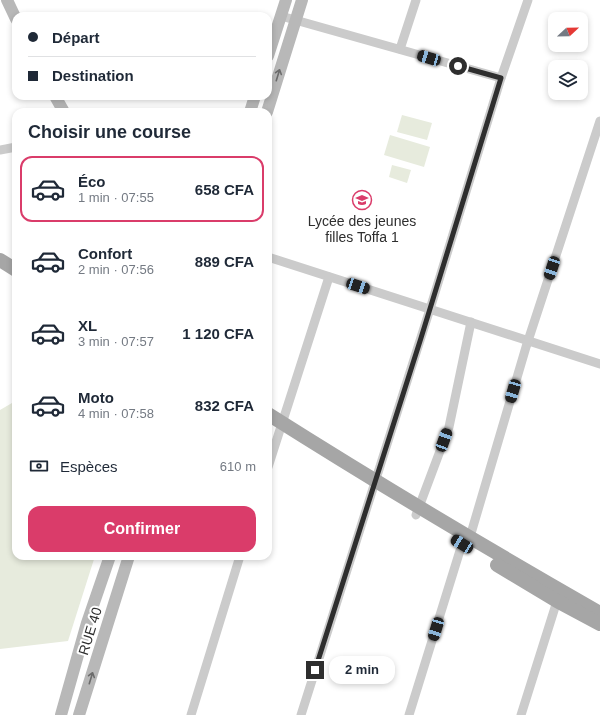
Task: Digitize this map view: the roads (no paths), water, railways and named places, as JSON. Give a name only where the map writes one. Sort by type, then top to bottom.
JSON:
[{"type":"main road","points":[[7,0],[13,12]]},
{"type":"main road","points":[[272,44],[286,0]]},
{"type":"main road","points":[[272,96],[302,0]]},
{"type":"main road","points":[[0,260],[12,268]]},
{"type":"main road","points":[[276,427],[418,511],[557,601],[600,624]]},
{"type":"main road","points":[[466,543],[600,613]]},
{"type":"main road","name":"RUE 40","points":[[61,715],[87,623],[109,560]]},
{"type":"main road","name":"RUE 40","points":[[79,715],[128,560]]},
{"type":"street","points":[[400,49],[416,0]]},
{"type":"street","points":[[301,715],[430,309],[501,78],[528,0]]},
{"type":"street","points":[[281,16],[501,78]]},
{"type":"street","points":[[409,715],[466,543],[600,121]]},
{"type":"street","points":[[1,148],[12,147]]},
{"type":"street","points":[[272,258],[600,364]]},
{"type":"street","points":[[272,447],[276,427],[329,277]]},
{"type":"street","points":[[418,511],[449,426],[471,322]]},
{"type":"street","points":[[191,715],[239,560]]},
{"type":"street","points":[[521,715],[557,601]]},
{"type":"place","name":"Lycée des jeunes filles Toffa 1","points":[[362,200]]}]
